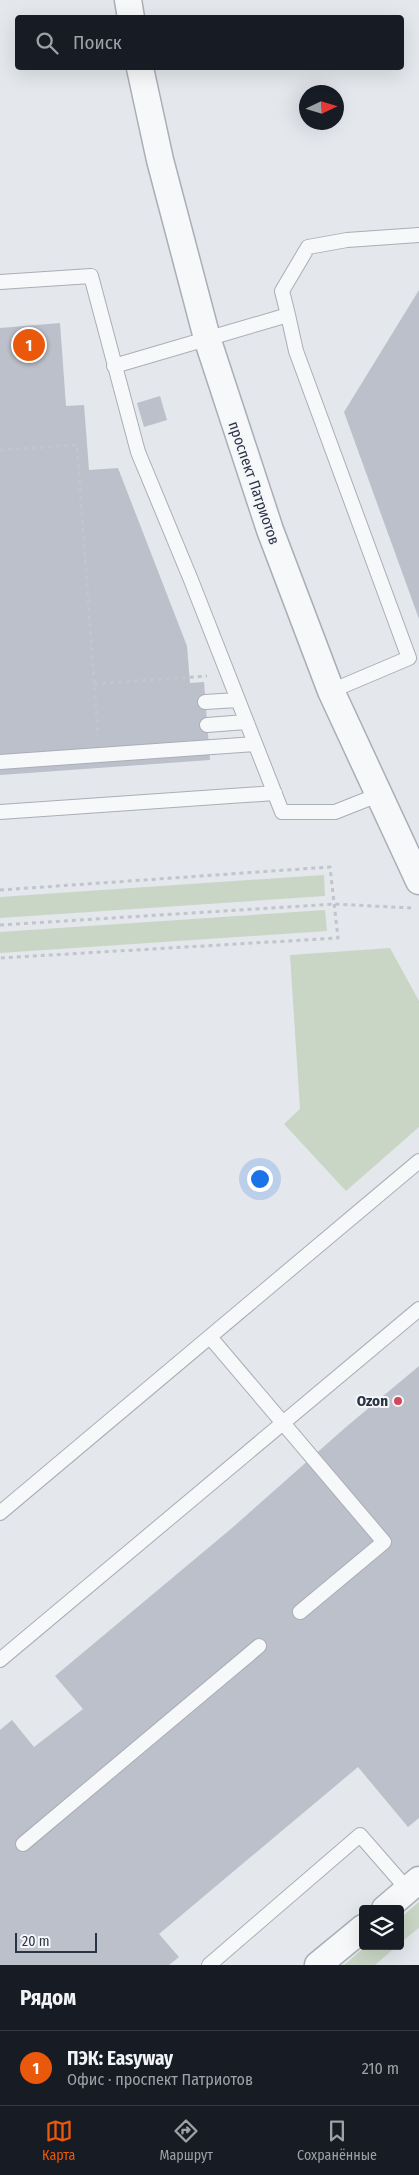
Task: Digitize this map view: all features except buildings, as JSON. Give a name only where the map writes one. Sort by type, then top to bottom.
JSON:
[{"type":"street","points":[[128,0],[130,15]]},
{"type":"street","name":"проспект Патриотов","points":[[140,70],[160,160],[207,338],[270,530],[331,691],[419,882]]},
{"type":"street","points":[[390,1905],[413,1885]]},
{"type":"street","points":[[318,1965],[359,1931]]},
{"type":"lane","points":[[331,691],[409,658],[296,351],[282,291],[308,247],[347,240],[419,235]]},
{"type":"lane","points":[[0,282],[91,276],[138,452],[192,580],[282,812],[335,812],[378,795]]},
{"type":"lane","points":[[114,366],[288,315]]},
{"type":"lane","points":[[206,702],[237,700]]},
{"type":"lane","points":[[207,725],[246,722]]},
{"type":"lane","points":[[0,762],[255,744]]},
{"type":"lane","points":[[0,812],[275,793]]},
{"type":"lane","points":[[0,1513],[419,1161]]},
{"type":"lane","points":[[0,1660],[419,1309]]},
{"type":"lane","points":[[210,1337],[384,1542],[300,1612]]},
{"type":"lane","points":[[23,1844],[259,1646]]},
{"type":"lane","points":[[209,1965],[360,1835],[413,1885]]},
{"type":"path","points":[[0,450],[77,445],[99,755]]},
{"type":"path","points":[[94,684],[190,677]]},
{"type":"path","points":[[0,890],[330,867],[338,938],[0,958]]},
{"type":"path","points":[[0,925],[334,904],[411,908]]},
{"type":"green space","points":[[324,875],[325,896],[0,918],[0,897]]},
{"type":"green space","points":[[325,910],[327,931],[0,953],[0,932]]},
{"type":"green space","points":[[390,948],[419,1001],[419,1127],[346,1191],[284,1124],[300,1109],[290,955]]},
{"type":"green space","points":[[419,1902],[419,1928],[404,1940],[404,1915]]},
{"type":"green space","points":[[361,1950],[392,1950],[375,1965],[344,1965]]},
{"type":"place","name":"ПЭК: Easyway","points":[[29,345]]},
{"type":"place","name":"Ozon","points":[[398,1401]]}]
